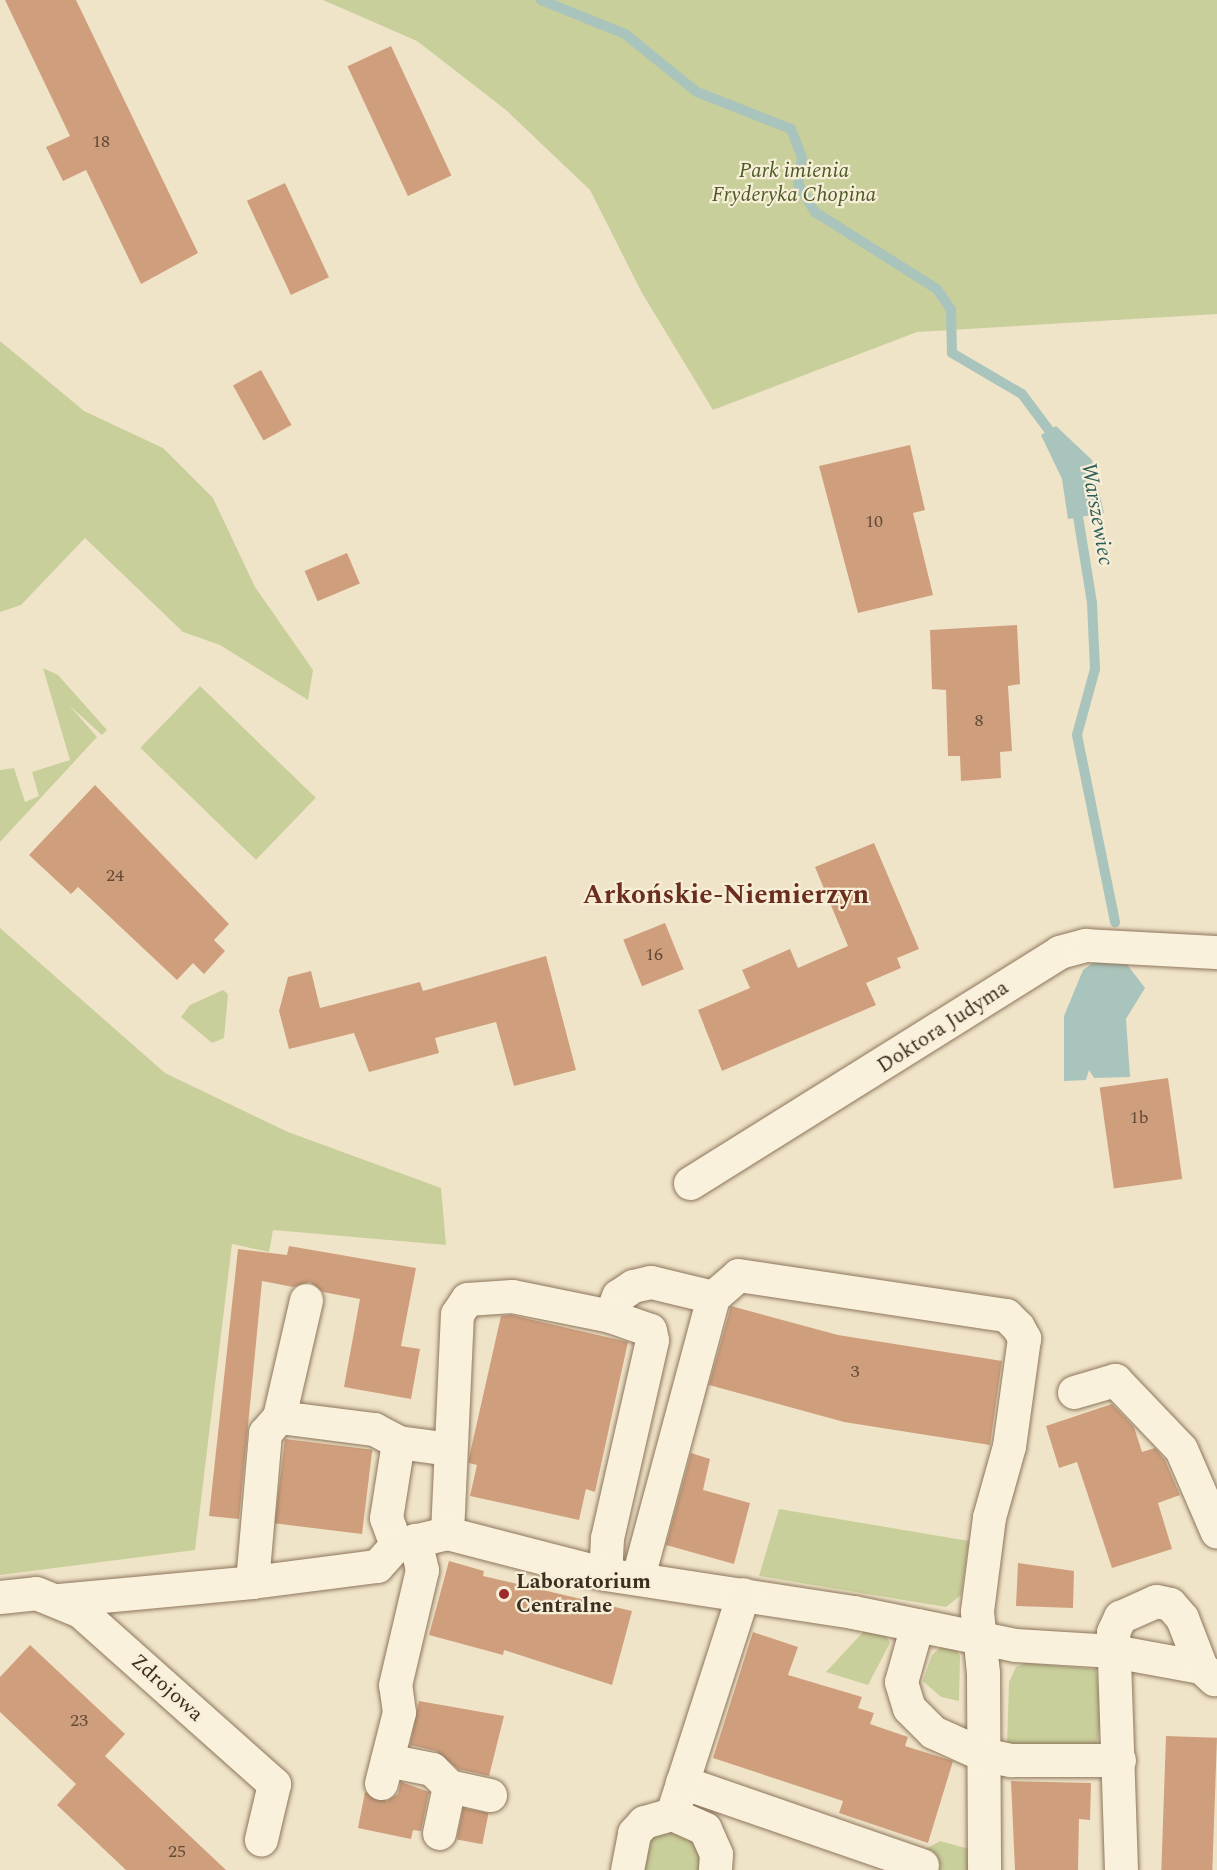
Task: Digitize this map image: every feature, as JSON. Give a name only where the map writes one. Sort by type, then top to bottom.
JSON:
[{"type":"street","name":"Doktora Judyma","points":[[690,1183],[1059,952],[1115,946],[1217,952]]},
{"type":"street","points":[[638,1577],[713,1297],[738,1275],[754,1276],[856,1297],[1006,1315],[1018,1327],[1024,1338],[1009,1446],[982,1556],[977,1611],[981,1639],[984,1870]]},
{"type":"street","points":[[610,1316],[618,1296],[651,1282],[713,1297]]},
{"type":"street","points":[[447,1533],[449,1449],[457,1314],[467,1299],[512,1296],[610,1316],[650,1330],[652,1340],[607,1538],[605,1574]]},
{"type":"street","points":[[252,1582],[265,1433],[279,1417],[306,1300]]},
{"type":"street","points":[[1074,1392],[1115,1380],[1181,1449],[1217,1532]]},
{"type":"street","points":[[279,1417],[374,1429],[398,1442],[449,1449]]},
{"type":"street","points":[[398,1442],[386,1518],[406,1542],[422,1570],[395,1685],[399,1712],[384,1772],[432,1769],[449,1786],[490,1795]]},
{"type":"street","points":[[59,1600],[252,1582],[377,1566],[406,1542],[447,1533],[605,1574],[743,1594],[917,1625],[981,1639],[1113,1651],[1209,1674]]},
{"type":"street","name":"Zdrojowa","points":[[0,1597],[36,1593],[59,1600],[80,1611],[274,1784],[261,1839]]},
{"type":"street","points":[[672,1814],[743,1594]]},
{"type":"street","points":[[1121,1870],[1119,1760],[1113,1651],[1120,1617],[1156,1601],[1170,1604],[1182,1618],[1209,1674]]},
{"type":"street","points":[[917,1625],[900,1682],[906,1703],[933,1732],[982,1754],[1011,1760],[1119,1760]]},
{"type":"street","points":[[682,1782],[922,1865]]},
{"type":"street","points":[[439,1833],[449,1786]]},
{"type":"street","points":[[627,1870],[628,1845],[634,1833],[644,1822],[672,1814],[705,1829],[716,1854],[715,1870]]},
{"type":"green space","name":"Park imienia Fryderyka Chopina","points":[[323,0],[1217,0],[1217,314],[917,332],[713,410],[642,293],[590,190],[506,110],[417,41]]},
{"type":"green space","points":[[0,341],[84,411],[163,448],[213,498],[255,587],[313,670],[308,700],[220,645],[183,632],[85,538],[21,605],[0,612]]},
{"type":"green space","points":[[43,668],[58,675],[107,730],[102,735],[69,705],[97,737],[0,842],[0,770],[14,768],[25,802],[39,796],[32,772],[70,760]]},
{"type":"green space","points":[[200,686],[316,798],[256,860],[140,748]]},
{"type":"green space","points":[[0,928],[165,1073],[288,1132],[441,1188],[446,1245],[273,1230],[269,1252],[232,1244],[195,1550],[0,1575]]},
{"type":"green space","points":[[223,990],[228,994],[224,1038],[212,1043],[181,1017],[190,1005]]},
{"type":"green space","points":[[779,1509],[969,1541],[961,1595],[946,1607],[759,1576]]},
{"type":"green space","points":[[864,1631],[885,1634],[890,1643],[868,1685],[826,1672]]},
{"type":"green space","points":[[943,1645],[953,1646],[960,1656],[959,1701],[941,1697],[923,1681],[932,1655]]},
{"type":"green space","points":[[1026,1663],[1096,1669],[1101,1718],[1097,1744],[1007,1747],[1009,1682],[1016,1667]]},
{"type":"green space","points":[[657,1830],[692,1832],[704,1870],[640,1870],[640,1850]]},
{"type":"green space","points":[[940,1841],[969,1849],[971,1870],[925,1870],[924,1850]]},
{"type":"water","points":[[1056,426],[1092,460],[1104,513],[1068,519],[1062,479],[1041,435]]},
{"type":"water","points":[[1123,959],[1145,988],[1126,1019],[1130,1077],[1094,1078],[1089,1070],[1086,1080],[1064,1081],[1064,1016],[1083,970],[1097,960]]},
{"type":"building","points":[[5,0],[76,0],[198,253],[141,284],[86,170],[63,181],[46,147],[70,136]]},
{"type":"building","points":[[391,46],[451,176],[408,196],[347,66]]},
{"type":"building","points":[[285,183],[329,277],[291,295],[247,201]]},
{"type":"building","points":[[261,370],[292,425],[264,441],[233,386]]},
{"type":"building","points":[[910,445],[925,510],[913,513],[933,595],[858,613],[819,466]]},
{"type":"building","points":[[347,553],[360,583],[318,601],[305,571]]},
{"type":"building","points":[[1017,625],[1020,684],[1008,686],[1012,751],[1000,752],[1001,778],[961,781],[960,756],[948,756],[946,690],[932,689],[930,630]]},
{"type":"building","points":[[95,785],[229,924],[214,940],[225,951],[204,974],[193,963],[177,980],[78,887],[71,894],[29,855]]},
{"type":"building","points":[[874,843],[919,949],[897,958],[901,968],[866,983],[876,1005],[722,1071],[698,1010],[750,988],[742,970],[790,949],[798,968],[848,946],[815,867]]},
{"type":"building","points":[[665,923],[684,969],[642,986],[623,940]]},
{"type":"building","points":[[546,956],[576,1070],[514,1086],[496,1022],[435,1038],[439,1053],[369,1072],[354,1033],[289,1049],[279,1011],[288,977],[311,971],[320,1008],[420,982],[423,991]]},
{"type":"building","points":[[1168,1078],[1182,1179],[1114,1189],[1100,1088]]},
{"type":"building","points":[[289,1246],[416,1268],[401,1346],[420,1349],[411,1399],[344,1387],[360,1299],[323,1292],[310,1282],[293,1287],[262,1281],[239,1519],[209,1516],[238,1249],[287,1255]]},
{"type":"building","points":[[731,1306],[838,1335],[1002,1361],[990,1445],[844,1422],[709,1385]]},
{"type":"building","points":[[511,1315],[628,1342],[595,1492],[586,1489],[579,1520],[470,1496],[477,1465],[469,1463],[469,1458],[501,1316]]},
{"type":"building","points":[[1112,1404],[1134,1427],[1142,1452],[1155,1448],[1165,1460],[1180,1495],[1158,1503],[1172,1549],[1112,1568],[1077,1462],[1059,1468],[1046,1426]]},
{"type":"building","points":[[285,1439],[372,1450],[362,1534],[275,1523]]},
{"type":"building","points":[[691,1453],[710,1459],[703,1490],[750,1503],[734,1564],[666,1545]]},
{"type":"building","points":[[449,1561],[484,1571],[483,1576],[632,1611],[612,1685],[504,1650],[503,1655],[429,1635]]},
{"type":"building","points":[[1018,1563],[1074,1571],[1073,1608],[1016,1606]]},
{"type":"building","points":[[753,1632],[798,1647],[788,1675],[862,1697],[858,1708],[874,1713],[870,1724],[908,1737],[905,1746],[953,1761],[928,1843],[839,1813],[843,1801],[713,1758]]},
{"type":"building","points":[[30,1645],[125,1734],[105,1756],[226,1870],[126,1870],[57,1805],[76,1784],[0,1712],[0,1677]]},
{"type":"building","points":[[419,1701],[504,1716],[489,1776],[458,1769],[436,1751],[410,1745]]},
{"type":"building","points":[[1166,1736],[1217,1738],[1212,1870],[1161,1870]]},
{"type":"building","points":[[1011,1781],[1091,1783],[1090,1820],[1079,1819],[1078,1870],[1015,1870]]},
{"type":"building","points":[[401,1782],[429,1792],[421,1831],[413,1830],[411,1839],[358,1828],[365,1792],[387,1801],[398,1794]]},
{"type":"building","points":[[463,1808],[489,1813],[482,1844],[457,1839]]},
{"type":"waterway","name":"Warszewiec","points":[[541,0],[625,34],[697,92],[791,129],[802,157],[798,184],[815,212],[937,289],[951,310],[952,353],[1022,394],[1057,441]]},
{"type":"waterway","name":"Warszewiec","points":[[1076,504],[1092,603],[1095,669],[1077,735],[1115,922]]},
{"type":"place","name":"Laboratorium Centralne","points":[[504,1594]]},
{"type":"district","name":"Arkońskie-Niemierzyn","points":[[726,896]]}]
